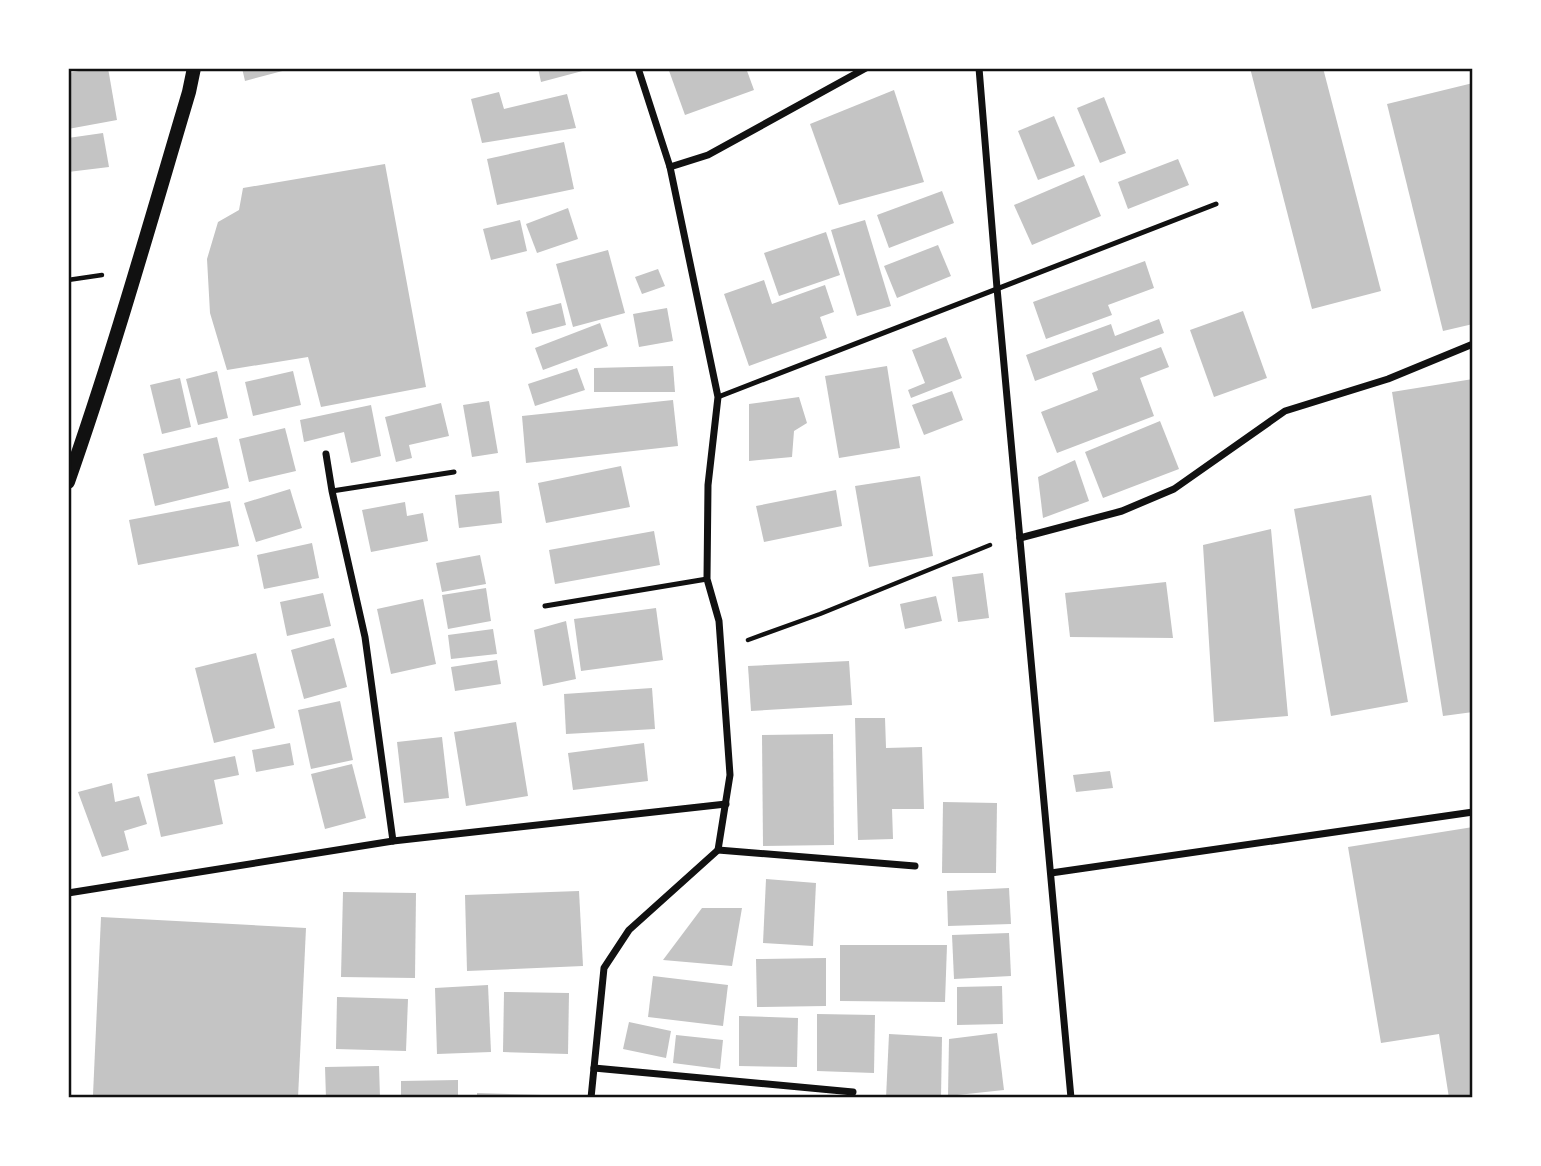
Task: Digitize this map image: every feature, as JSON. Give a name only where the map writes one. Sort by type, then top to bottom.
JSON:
[{"type":"main road","points":[[68,482],[92,415],[194,68]]},
{"type":"street","points":[[591,1098],[604,968],[629,930],[718,850],[730,775],[719,621],[707,579],[708,485],[718,397],[670,167],[639,68]]},
{"type":"street","points":[[670,167],[708,155],[866,68]]},
{"type":"street","points":[[979,68],[1071,1098]]},
{"type":"street","points":[[1020,538],[1122,511],[1174,489],[1286,411],[1388,379],[1473,344]]},
{"type":"street","points":[[326,454],[365,637],[393,841]]},
{"type":"street","points":[[68,893],[393,841],[726,804]]},
{"type":"street","points":[[1051,873],[1473,812]]},
{"type":"street","points":[[718,850],[915,866]]},
{"type":"street","points":[[594,1068],[853,1092]]},
{"type":"lane","points":[[718,397],[1216,204]]},
{"type":"lane","points":[[332,491],[454,472]]},
{"type":"lane","points":[[545,606],[707,579]]},
{"type":"path","points":[[720,649],[820,614],[992,544],[1020,538]]},
{"type":"building","points":[[108,68],[117,120],[68,129],[68,73]]},
{"type":"building","points":[[242,68],[290,68],[290,69],[245,81]]},
{"type":"building","points":[[538,68],[590,68],[590,69],[541,82]]},
{"type":"building","points":[[668,68],[746,68],[754,90],[685,115]]},
{"type":"building","points":[[1250,68],[1323,68],[1381,291],[1312,309]]},
{"type":"building","points":[[1473,83],[1473,324],[1443,331],[1387,104]]},
{"type":"building","points":[[894,90],[924,182],[839,205],[810,124]]},
{"type":"building","points":[[499,92],[504,109],[567,94],[576,128],[482,143],[471,99]]},
{"type":"building","points":[[1104,97],[1126,153],[1100,163],[1077,108]]},
{"type":"building","points":[[1054,116],[1075,166],[1038,180],[1018,131]]},
{"type":"building","points":[[103,133],[109,167],[68,172],[68,138]]},
{"type":"building","points":[[564,142],[574,189],[497,205],[487,159]]},
{"type":"building","points":[[1178,159],[1189,185],[1128,209],[1118,182]]},
{"type":"building","points":[[385,164],[426,387],[321,407],[308,357],[227,370],[210,313],[207,259],[218,222],[239,210],[243,188]]},
{"type":"building","points":[[1084,175],[1101,216],[1032,245],[1014,205]]},
{"type":"building","points":[[942,191],[954,223],[889,248],[877,215]]},
{"type":"building","points":[[568,208],[578,239],[537,253],[526,224]]},
{"type":"building","points":[[520,220],[527,251],[491,260],[483,229]]},
{"type":"building","points":[[865,220],[891,306],[857,316],[831,230]]},
{"type":"building","points":[[826,232],[840,275],[779,296],[764,253]]},
{"type":"building","points":[[938,245],[951,276],[897,298],[884,266]]},
{"type":"building","points":[[608,250],[625,313],[573,327],[556,264]]},
{"type":"building","points":[[1145,261],[1154,288],[1108,305],[1112,315],[1046,339],[1033,302]]},
{"type":"building","points":[[658,269],[665,286],[642,294],[635,277]]},
{"type":"building","points":[[764,280],[772,304],[825,285],[834,312],[820,317],[827,338],[749,366],[724,294]]},
{"type":"building","points":[[561,303],[566,325],[532,334],[526,312]]},
{"type":"building","points":[[667,308],[673,341],[639,347],[633,314]]},
{"type":"building","points":[[1243,311],[1267,378],[1214,397],[1190,330]]},
{"type":"building","points":[[1159,319],[1164,333],[1035,381],[1026,355],[1111,324],[1115,336]]},
{"type":"building","points":[[600,323],[608,346],[543,370],[535,348]]},
{"type":"building","points":[[946,337],[962,378],[911,398],[908,390],[925,383],[912,350]]},
{"type":"building","points":[[1161,347],[1169,367],[1140,378],[1154,416],[1057,453],[1041,412],[1098,390],[1092,373]]},
{"type":"building","points":[[673,366],[675,392],[594,392],[594,368]]},
{"type":"building","points":[[887,366],[900,448],[839,458],[825,376]]},
{"type":"building","points":[[577,368],[585,390],[535,406],[528,384]]},
{"type":"building","points":[[217,371],[228,418],[198,425],[186,379]]},
{"type":"building","points":[[293,371],[301,405],[253,416],[245,382]]},
{"type":"building","points":[[180,378],[191,427],[162,434],[150,385]]},
{"type":"building","points":[[1473,379],[1473,712],[1443,716],[1392,392]]},
{"type":"building","points":[[952,391],[963,420],[924,435],[912,405]]},
{"type":"building","points":[[799,397],[807,423],[794,431],[792,457],[749,461],[749,404]]},
{"type":"building","points":[[673,400],[678,446],[526,463],[522,416]]},
{"type":"building","points":[[489,401],[498,453],[472,457],[463,405]]},
{"type":"building","points":[[441,403],[449,436],[409,445],[412,458],[396,462],[385,417]]},
{"type":"building","points":[[371,405],[381,456],[351,463],[344,432],[304,442],[300,420]]},
{"type":"building","points":[[1160,421],[1179,469],[1103,498],[1085,452]]},
{"type":"building","points":[[285,428],[296,471],[249,482],[239,439]]},
{"type":"building","points":[[217,437],[229,488],[155,506],[143,454]]},
{"type":"building","points":[[1075,460],[1089,501],[1043,518],[1038,477]]},
{"type":"building","points":[[621,466],[630,507],[546,523],[538,483]]},
{"type":"building","points":[[920,476],[933,556],[869,567],[855,486]]},
{"type":"building","points":[[290,489],[302,528],[256,542],[244,503]]},
{"type":"building","points":[[836,490],[842,526],[764,542],[756,506]]},
{"type":"building","points":[[499,491],[502,523],[459,528],[455,495]]},
{"type":"building","points":[[1371,495],[1408,702],[1331,716],[1294,509]]},
{"type":"building","points":[[230,501],[239,546],[138,565],[129,520]]},
{"type":"building","points":[[405,502],[407,516],[423,513],[428,541],[371,552],[362,510]]},
{"type":"building","points":[[1271,529],[1288,716],[1214,722],[1203,545]]},
{"type":"building","points":[[654,531],[660,565],[555,584],[549,550]]},
{"type":"building","points":[[312,543],[319,578],[264,589],[257,555]]},
{"type":"building","points":[[480,555],[486,584],[442,592],[436,563]]},
{"type":"building","points":[[983,573],[989,618],[958,622],[952,577]]},
{"type":"building","points":[[1166,582],[1173,638],[1070,637],[1065,593]]},
{"type":"building","points":[[486,588],[491,621],[448,629],[442,595]]},
{"type":"building","points":[[323,593],[331,626],[287,636],[280,602]]},
{"type":"building","points":[[936,596],[942,621],[905,629],[900,604]]},
{"type":"building","points":[[423,599],[436,664],[391,674],[377,609]]},
{"type":"building","points":[[656,608],[663,660],[581,671],[574,619]]},
{"type":"building","points":[[566,621],[576,679],[543,686],[534,630]]},
{"type":"building","points":[[493,629],[497,654],[451,659],[448,635]]},
{"type":"building","points":[[334,638],[347,687],[304,699],[291,650]]},
{"type":"building","points":[[256,653],[275,728],[214,743],[195,668]]},
{"type":"building","points":[[497,660],[501,684],[455,691],[451,667]]},
{"type":"building","points":[[849,661],[852,705],[751,711],[748,666]]},
{"type":"building","points":[[652,688],[655,729],[566,734],[564,694]]},
{"type":"building","points":[[340,701],[353,760],[311,769],[298,710]]},
{"type":"building","points":[[855,718],[885,718],[886,748],[922,747],[924,809],[892,809],[893,839],[858,840]]},
{"type":"building","points":[[516,722],[528,796],[466,806],[454,732]]},
{"type":"building","points":[[833,734],[834,845],[763,846],[762,735]]},
{"type":"building","points":[[442,737],[449,798],[404,803],[397,742]]},
{"type":"building","points":[[290,743],[294,765],[256,772],[252,750]]},
{"type":"building","points":[[644,743],[648,781],[573,790],[568,753]]},
{"type":"building","points":[[235,756],[239,775],[214,780],[223,824],[161,837],[147,774]]},
{"type":"building","points":[[352,764],[366,818],[325,829],[311,774]]},
{"type":"building","points":[[1110,771],[1113,788],[1076,792],[1073,775]]},
{"type":"building","points":[[112,783],[115,802],[139,796],[147,824],[124,831],[129,850],[102,857],[78,792]]},
{"type":"building","points":[[943,802],[997,803],[996,873],[942,873]]},
{"type":"building","points":[[1473,827],[1473,1098],[1449,1098],[1439,1034],[1381,1043],[1348,847]]},
{"type":"building","points":[[766,879],[816,883],[813,946],[763,943]]},
{"type":"building","points":[[1009,888],[1011,924],[948,926],[947,891]]},
{"type":"building","points":[[579,891],[583,966],[467,971],[465,895]]},
{"type":"building","points":[[343,892],[416,893],[415,978],[341,977]]},
{"type":"building","points":[[702,908],[742,908],[732,966],[663,960]]},
{"type":"building","points":[[101,917],[306,928],[298,1098],[121,1098],[93,1095]]},
{"type":"building","points":[[1009,933],[1011,976],[954,979],[952,935]]},
{"type":"building","points":[[840,945],[947,945],[945,1002],[840,1001]]},
{"type":"building","points":[[826,958],[826,1006],[757,1007],[756,959]]},
{"type":"building","points":[[653,976],[728,985],[723,1026],[648,1017]]},
{"type":"building","points":[[488,985],[491,1052],[437,1054],[435,988]]},
{"type":"building","points":[[1002,986],[1003,1024],[957,1025],[957,987]]},
{"type":"building","points":[[504,992],[569,993],[568,1054],[503,1052]]},
{"type":"building","points":[[337,997],[408,999],[406,1051],[336,1049]]},
{"type":"building","points":[[817,1014],[875,1015],[874,1073],[817,1071]]},
{"type":"building","points":[[739,1016],[798,1018],[797,1067],[739,1066]]},
{"type":"building","points":[[629,1022],[671,1031],[666,1058],[623,1049]]},
{"type":"building","points":[[997,1033],[1004,1090],[948,1096],[949,1039]]},
{"type":"building","points":[[889,1034],[942,1037],[941,1098],[886,1098]]},
{"type":"building","points":[[676,1035],[723,1040],[720,1069],[673,1063]]},
{"type":"building","points":[[379,1066],[380,1098],[326,1098],[325,1067]]},
{"type":"building","points":[[458,1080],[458,1098],[401,1098],[401,1081]]},
{"type":"building","points":[[477,1093],[542,1095],[542,1098],[477,1098]]}]
